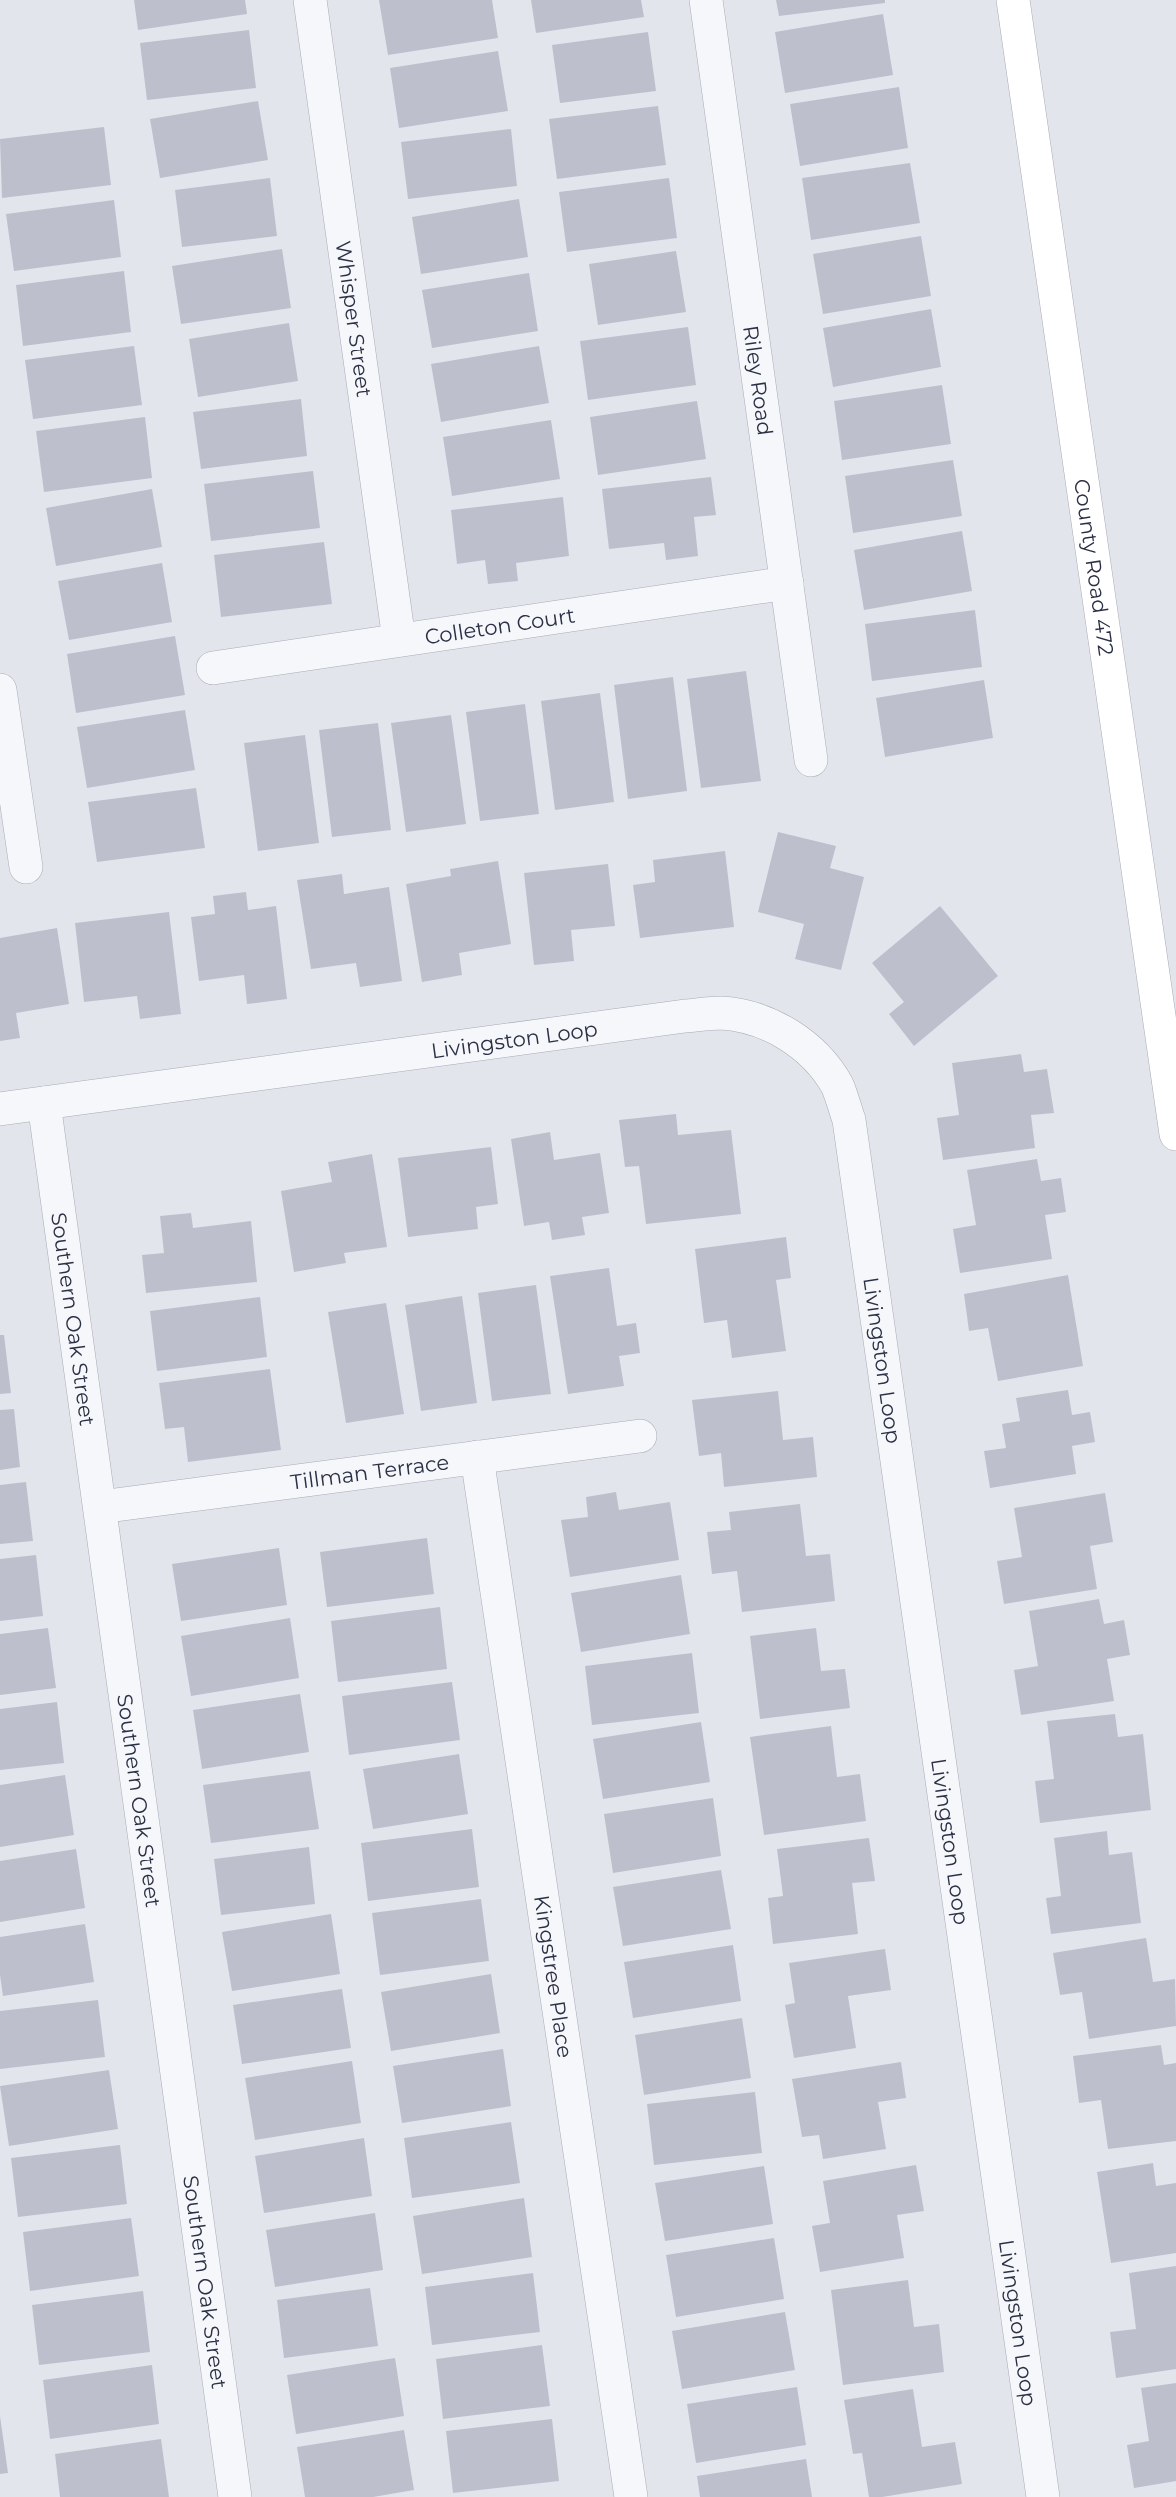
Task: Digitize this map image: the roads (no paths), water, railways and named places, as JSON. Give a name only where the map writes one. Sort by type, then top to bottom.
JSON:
[{"type":"street","name":"Whisper Street","points":[[310,0],[399,640]]},
{"type":"street","name":"Riley Road","points":[[706,0],[811,760]]},
{"type":"street","name":"County Road 472","points":[[1013,0],[1176,1134]]},
{"type":"street","name":"Colleton Court","points":[[213,668],[787,583]]},
{"type":"street","points":[[0,692],[26,867]]},
{"type":"street","name":"Livingston Loop","points":[[0,1109],[685,1016],[722,1013],[759,1020],[789,1035],[812,1054],[837,1085],[849,1120],[1043,2497]]},
{"type":"street","name":"Southern Oak Street","points":[[45,1103],[235,2497]]},
{"type":"street","name":"Tillman Terrace","points":[[100,1507],[640,1436]]},
{"type":"street","name":"Kingstree Place","points":[[477,1457],[631,2497]]}]
